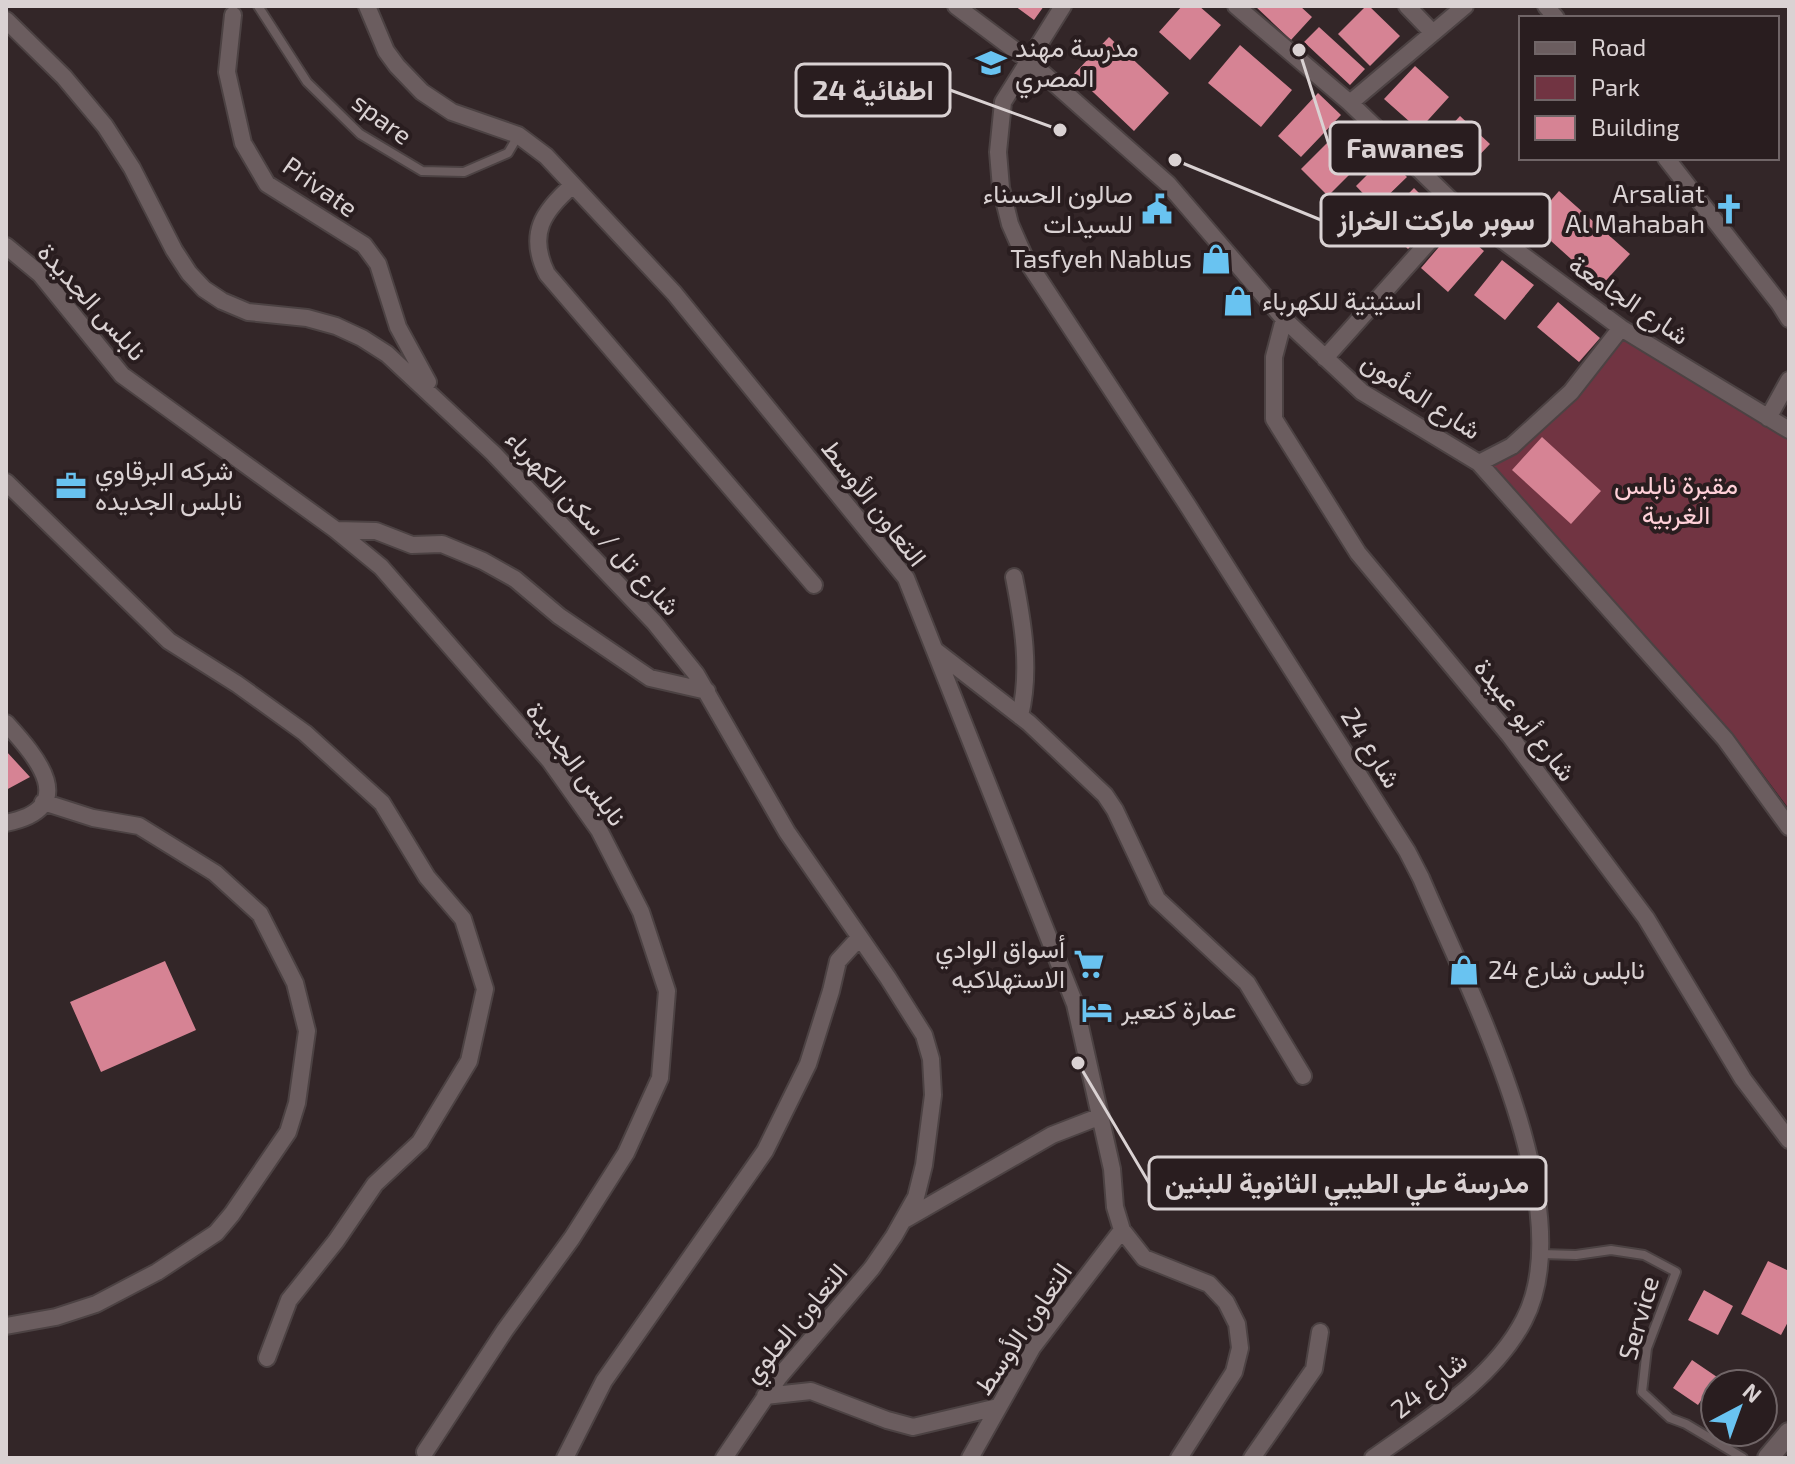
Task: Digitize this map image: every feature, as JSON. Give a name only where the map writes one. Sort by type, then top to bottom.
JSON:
[{"type":"street","name":"التعاون الأوسط","points":[[367,6],[386,51],[422,92],[452,112],[518,135],[541,151],[674,293],[906,578],[1075,1004],[1115,1181],[1115,1207],[1122,1230],[1032,1348],[970,1458]]},
{"type":"street","name":"شارع المأمون","points":[[956,6],[1028,60],[1168,184],[1284,319],[1362,392],[1479,463],[1725,739],[1789,827]]},
{"type":"street","name":"شارع 24","points":[[1063,6],[1003,102],[998,152],[1001,188],[1010,224],[1025,258],[1273,638],[1421,878],[1519,1115],[1533,1175],[1541,1254],[1537,1287],[1525,1320],[1507,1347],[1468,1385],[1373,1458]]},
{"type":"street","name":"شارع الجامعة","points":[[1236,6],[1350,103],[1459,208],[1621,328],[1789,430]]},
{"type":"street","points":[[1407,6],[1433,33]]},
{"type":"street","points":[[1350,103],[1465,6]]},
{"type":"street","name":"Private","points":[[233,15],[227,72],[243,143],[267,184],[364,245],[378,264],[398,327],[428,382]]},
{"type":"street","name":"شارع تل / سكن الكهرباء","points":[[6,20],[64,77],[105,126],[132,168],[174,250],[204,289],[248,312],[307,318],[345,329],[395,360],[504,463],[677,649],[707,691],[770,806],[924,1035],[931,1059],[933,1095],[918,1193],[904,1220]]},
{"type":"street","points":[[1668,160],[1789,319]]},
{"type":"street","points":[[573,185],[552,203],[541,222],[539,254],[547,274],[814,585]]},
{"type":"street","points":[[1325,358],[1459,208]]},
{"type":"street","name":"نابلس الجديدة","points":[[6,246],[40,274],[122,375],[336,530],[381,567],[550,761],[599,830],[641,912],[667,991],[660,1078],[626,1153],[572,1238],[505,1330],[425,1452]]},
{"type":"street","name":"شارع أبو عبيدة","points":[[1284,319],[1274,357],[1274,419],[1358,553],[1510,736],[1646,918],[1743,1079],[1789,1140]]},
{"type":"street","points":[[1479,463],[1512,446],[1571,392],[1621,328]]},
{"type":"street","points":[[1768,418],[1789,380]]},
{"type":"street","points":[[6,482],[169,641],[237,684],[305,733],[382,803],[427,877],[463,919],[481,975],[485,989],[469,1061],[420,1142],[375,1184],[336,1241],[289,1300],[267,1358]]},
{"type":"street","points":[[336,530],[376,531],[412,545],[442,544],[483,561],[515,579],[559,616],[650,678],[707,691]]},
{"type":"street","points":[[1014,577],[1025,651],[1026,693],[1020,716]]},
{"type":"street","points":[[935,650],[1059,749],[1109,801],[1157,899],[1247,983],[1303,1076]]},
{"type":"street","points":[[6,723],[27,747],[46,779],[48,793],[27,817],[6,823]]},
{"type":"street","points":[[6,1326],[56,1317],[96,1304],[157,1272],[216,1233],[288,1132],[297,1103],[307,1031],[295,983],[260,914],[215,873],[139,826],[93,818],[43,802]]},
{"type":"street","points":[[565,1458],[604,1381],[765,1151],[808,1064],[838,961],[859,938]]},
{"type":"street","points":[[904,1220],[1052,1135],[1101,1116]]},
{"type":"street","name":"التعاون العلوي","points":[[724,1458],[765,1396],[861,1282],[904,1220]]},
{"type":"street","points":[[1122,1230],[1144,1258],[1209,1284],[1226,1302],[1237,1324],[1240,1348],[1234,1372],[1179,1458]]},
{"type":"street","points":[[1252,1458],[1314,1369],[1320,1332]]},
{"type":"street","points":[[765,1396],[811,1391],[913,1427],[998,1407]]},
{"type":"street","points":[[1768,1458],[1789,1433]]},
{"type":"lane","name":"spare","points":[[258,6],[307,82],[360,134],[422,171],[464,172],[508,153],[518,135]]},
{"type":"lane","name":"Service","points":[[1541,1254],[1576,1255],[1611,1250],[1644,1255],[1676,1272],[1647,1348],[1642,1392],[1670,1418],[1686,1424],[1743,1458]]},
{"type":"green space","name":"مقبرة نابلس الغربية","points":[[1621,337],[1789,435],[1789,809],[1733,734],[1490,463]]},
{"type":"building","points":[[1015,6],[1044,6],[1034,20]]},
{"type":"building","points":[[1182,6],[1199,6],[1221,25],[1190,60],[1159,32]]},
{"type":"building","points":[[1255,6],[1300,6],[1312,17],[1291,40]]},
{"type":"building","points":[[1366,6],[1400,36],[1370,66],[1338,34]]},
{"type":"building","points":[[1319,27],[1365,69],[1350,85],[1304,42]]},
{"type":"building","points":[[1109,37],[1169,93],[1134,131],[1074,74]]},
{"type":"building","points":[[1240,45],[1292,90],[1261,127],[1208,83]]},
{"type":"building","points":[[1415,66],[1449,97],[1419,130],[1384,99]]},
{"type":"building","points":[[1318,93],[1341,115],[1301,157],[1278,136]]},
{"type":"building","points":[[1460,116],[1490,144],[1469,166],[1439,139]]},
{"type":"building","points":[[1349,121],[1376,148],[1328,196],[1301,169]]},
{"type":"building","points":[[1386,156],[1407,177],[1376,207],[1356,186]]},
{"type":"building","points":[[1414,188],[1441,215],[1408,249],[1381,222]]},
{"type":"building","points":[[1559,191],[1630,254],[1601,286],[1531,223]]},
{"type":"building","points":[[1456,227],[1484,251],[1448,292],[1421,268]]},
{"type":"building","points":[[1502,260],[1534,285],[1505,320],[1474,295]]},
{"type":"building","points":[[1558,302],[1600,338],[1579,362],[1537,327]]},
{"type":"building","points":[[1542,437],[1601,491],[1571,524],[1512,470]]},
{"type":"building","points":[[6,751],[30,777],[6,790]]},
{"type":"building","points":[[165,961],[196,1030],[101,1072],[70,1002]]},
{"type":"building","points":[[1768,1261],[1789,1271],[1789,1320],[1781,1335],[1741,1314]]},
{"type":"building","points":[[1704,1290],[1733,1306],[1718,1335],[1688,1320]]},
{"type":"building","points":[[1692,1360],[1704,1368],[1699,1368],[1698,1405],[1673,1388]]},
{"type":"place","name":"Fawanes","points":[[1299,50]]},
{"type":"place","name":"مدرسة مهند المصري","points":[[991,63]]},
{"type":"place","name":"اطفائية 24","points":[[1060,130]]},
{"type":"place","name":"سوبر ماركت الخراز","points":[[1175,160]]},
{"type":"place","name":"صالون الحسناء للسيدات","points":[[1157,209]]},
{"type":"place","name":"Arsaliat Al Mahabah","points":[[1729,209]]},
{"type":"place","name":"Tasfyeh Nablus","points":[[1216,259]]},
{"type":"place","name":"استيتية للكهرباء","points":[[1238,301]]},
{"type":"place","name":"شركه البرقاوي نابلس الجديده","points":[[71,486]]},
{"type":"place","name":"أسواق الوادي الاستهلاكيه","points":[[1089,964]]},
{"type":"place","name":"نابلس شارع 24","points":[[1464,970]]},
{"type":"place","name":"عمارة كنعير","points":[[1097,1010]]},
{"type":"place","name":"مدرسة علي الطيبي الثانوية للبنين","points":[[1078,1063]]}]
